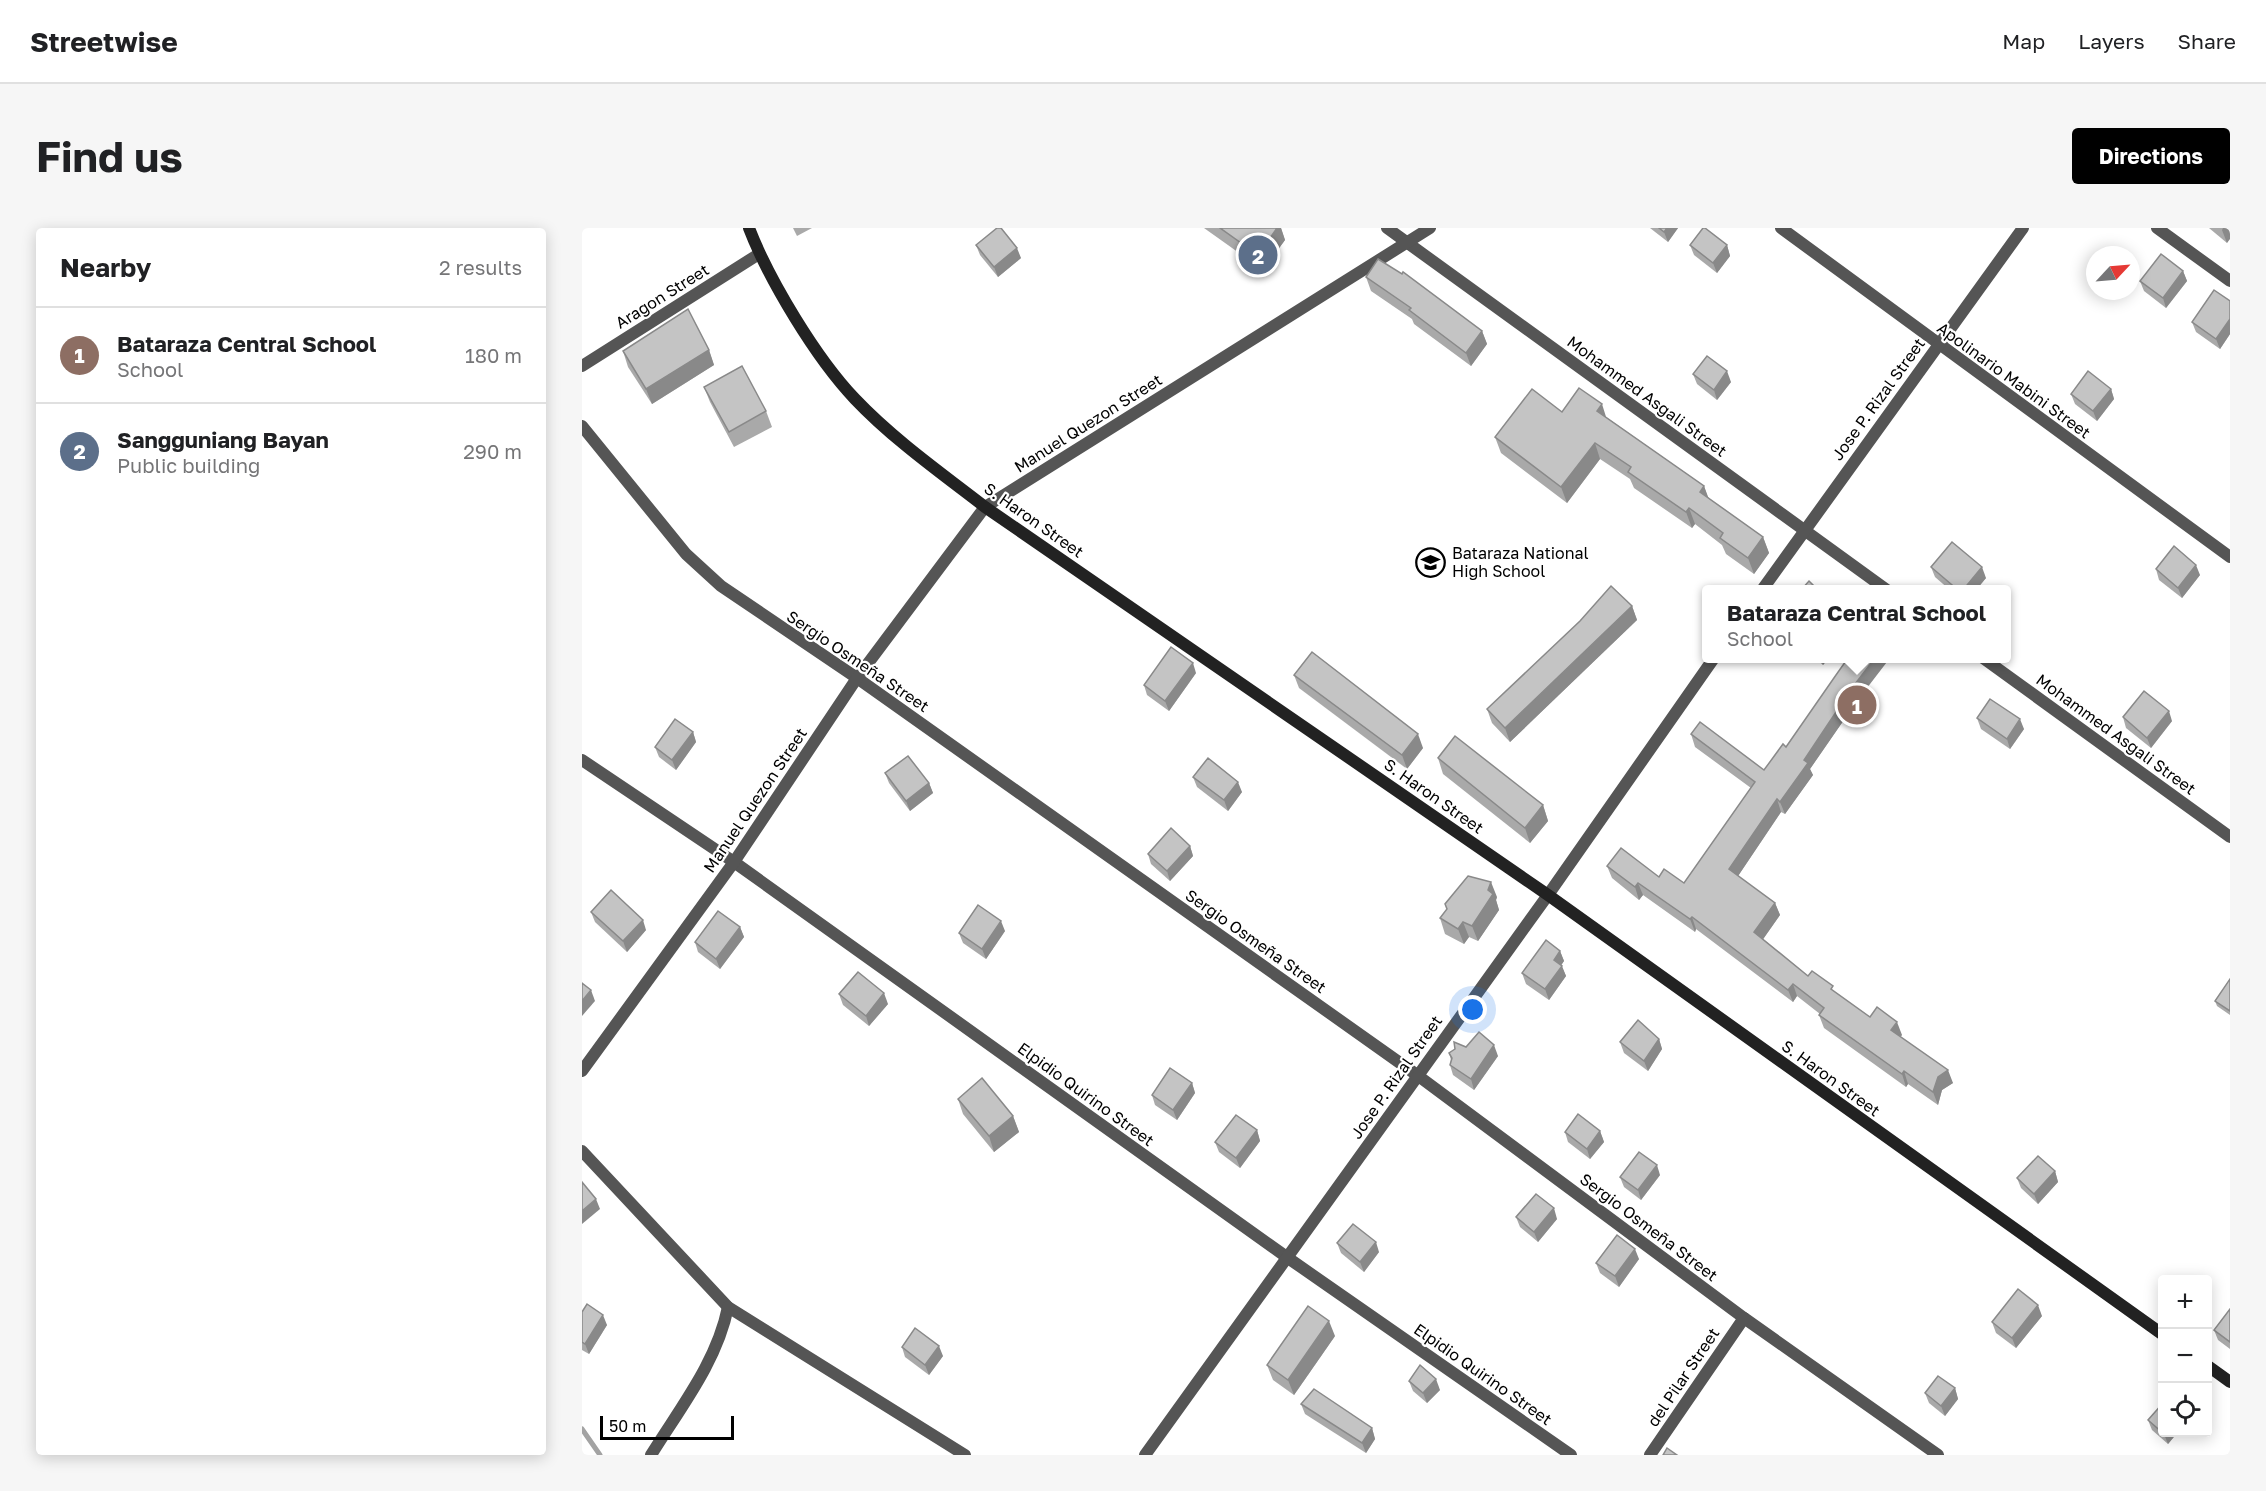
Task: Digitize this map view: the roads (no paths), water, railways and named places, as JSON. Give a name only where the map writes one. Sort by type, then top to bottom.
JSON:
[{"type":"street","name":"S. Haron Street","points":[[749,228],[759,254],[814,346],[856,400],[926,461],[985,507],[1548,895],[2158,1330]]},
{"type":"street","name":"Mohammed Asgali Street","points":[[1387,228],[1880,585]]},
{"type":"street","name":"Manuel Quezon Street","points":[[582,1071],[734,862],[857,678],[985,507],[1430,228]]},
{"type":"street","name":"Apolinario Mabini Street","points":[[1781,228],[1937,345],[2230,557]]},
{"type":"street","name":"Jose P. Rizal Street","points":[[1766,585],[2023,228]]},
{"type":"street","points":[[2157,228],[2230,281]]},
{"type":"street","name":"Aragon Street","points":[[582,366],[759,254]]},
{"type":"street","name":"Sergio Osmeña Street","points":[[582,426],[686,554],[721,586],[857,678],[1417,1075],[1744,1318],[1938,1455]]},
{"type":"street","name":"Jose P. Rizal Street","points":[[1145,1455],[1548,895],[1710,663]]},
{"type":"street","name":"Mohammed Asgali Street","points":[[1990,663],[2230,837]]},
{"type":"street","name":"Elpidio Quirino Street","points":[[582,760],[734,862],[1288,1258],[1571,1455]]},
{"type":"street","points":[[582,1151],[728,1307],[965,1455]]},
{"type":"street","points":[[651,1455],[709,1360],[720,1337],[728,1307]]},
{"type":"street","name":"del Pilar Street","points":[[1650,1455],[1744,1318]]},
{"type":"street","points":[[2212,1369],[2230,1382]]},
{"type":"waterway","points":[[582,1429],[600,1455]]},
{"type":"place","name":"Sangguniang Bayan","points":[[1258,255]]},
{"type":"place","name":"Bataraza National High School","points":[[1431,562]]},
{"type":"place","name":"Bataraza Central School","points":[[1857,705]]}]
